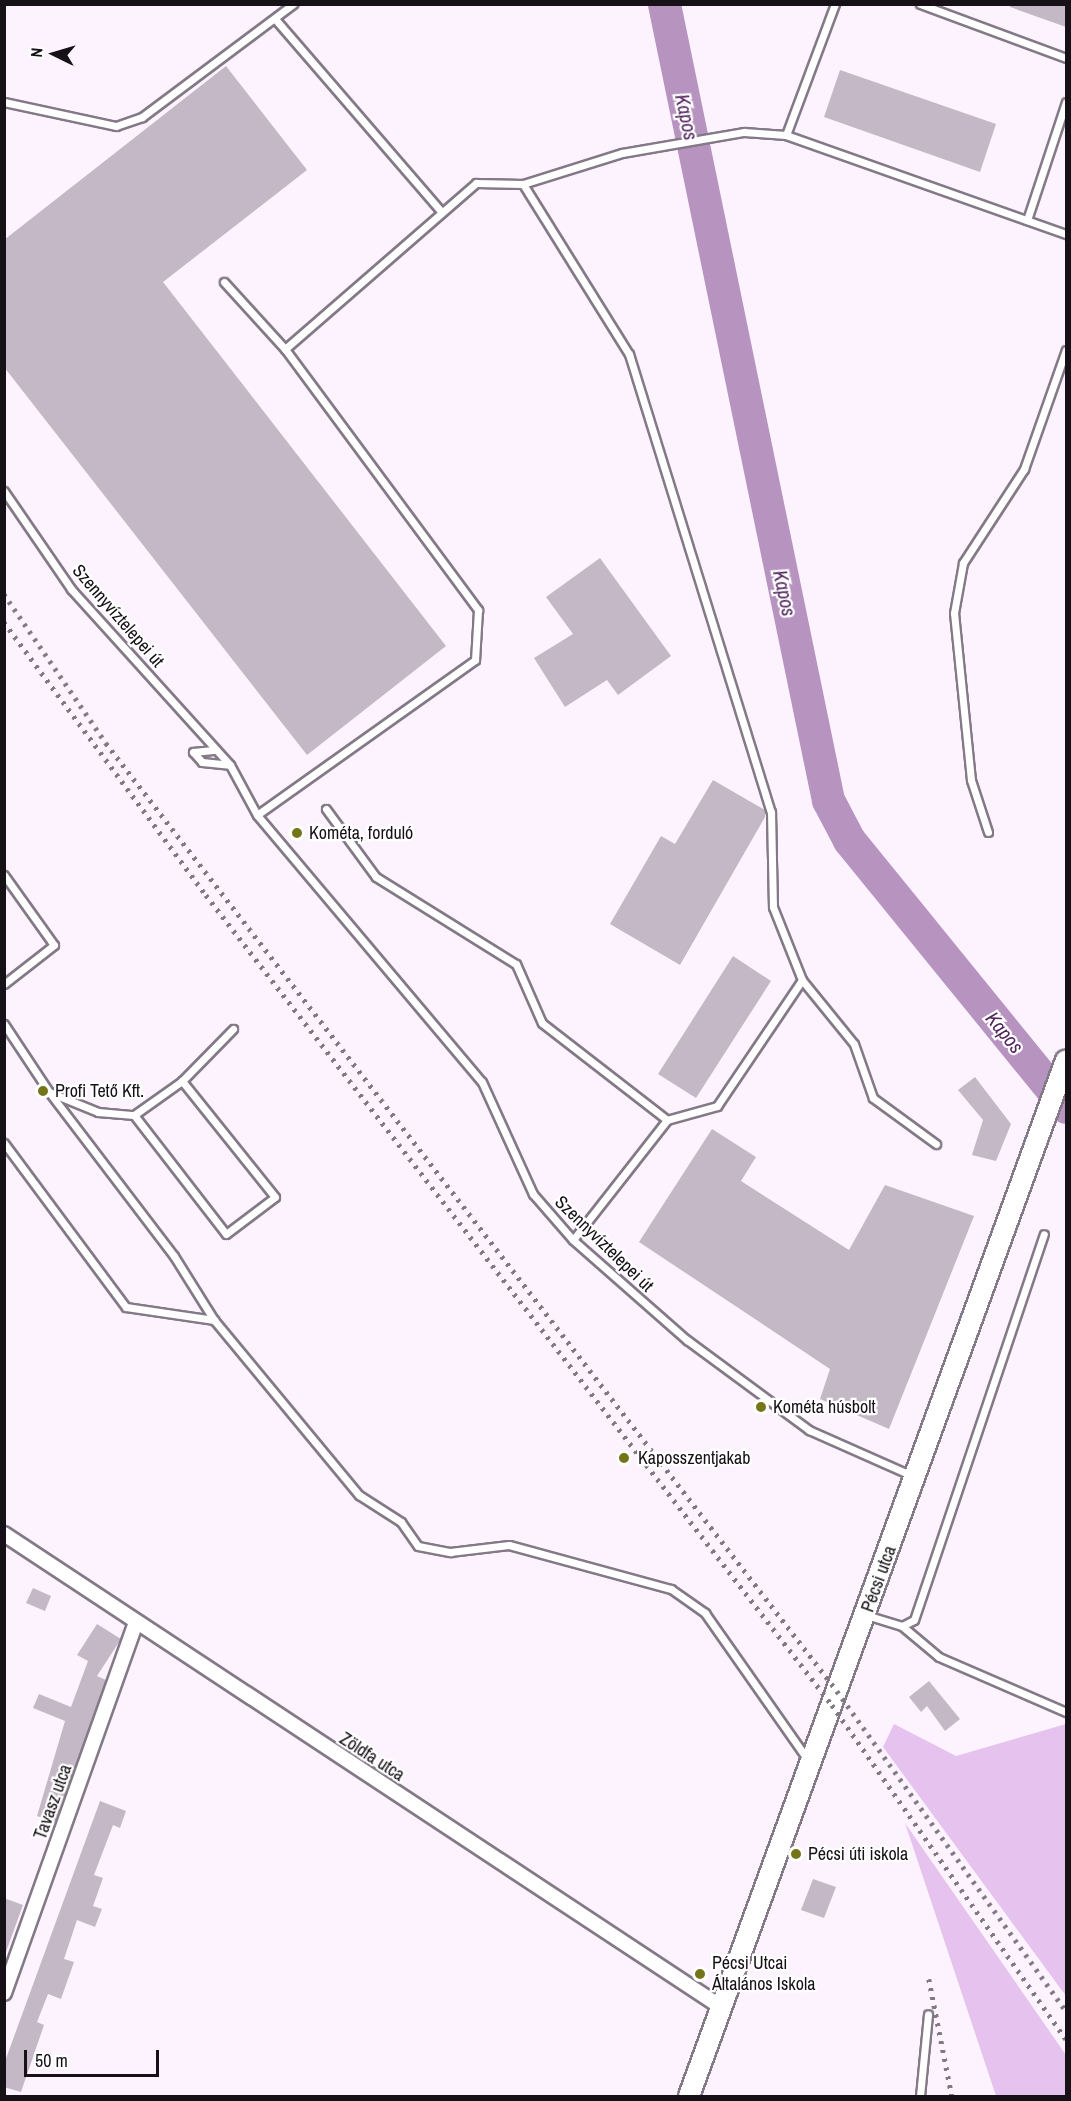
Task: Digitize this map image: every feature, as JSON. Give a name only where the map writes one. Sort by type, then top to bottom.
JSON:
[{"type":"street","name":"Pécsi utca","points":[[689,2097],[1066,1062]]},
{"type":"street","name":"Zöldfa utca","points":[[4,1534],[721,2007]]},
{"type":"street","name":"Tavasz utca","points":[[4,1993],[136,1623]]},
{"type":"lane","points":[[4,102],[116,126],[142,117],[276,20],[293,4]]},
{"type":"lane","points":[[786,135],[835,4]]},
{"type":"lane","points":[[920,4],[1066,58]]},
{"type":"lane","points":[[276,20],[441,211]]},
{"type":"lane","points":[[1027,220],[1066,102]]},
{"type":"lane","points":[[285,349],[441,211],[476,183],[523,184],[621,153],[744,132],[786,135],[1066,234]]},
{"type":"lane","points":[[523,184],[629,354],[771,812],[773,907],[802,980],[854,1044],[873,1098],[936,1144]]},
{"type":"lane","points":[[218,752],[209,747],[193,752],[202,762],[230,765],[256,815],[475,660],[478,610],[285,349],[224,282]]},
{"type":"lane","points":[[988,832],[971,780],[954,613],[963,563],[1023,469],[1066,350]]},
{"type":"lane","name":"Szennyvíztelepei út","points":[[4,491],[71,589],[230,765]]},
{"type":"lane","points":[[326,809],[376,877],[516,964],[542,1023],[667,1120]]},
{"type":"lane","name":"Szennyvíztelepei út","points":[[256,815],[482,1082],[532,1194],[573,1240],[687,1340],[809,1430],[915,1477]]},
{"type":"lane","points":[[4,875],[54,945],[4,984]]},
{"type":"lane","points":[[573,1240],[667,1120],[717,1106],[802,980]]},
{"type":"lane","points":[[4,1024],[49,1092],[174,1256],[214,1320],[359,1495],[401,1522],[418,1546],[450,1552],[509,1545],[671,1590],[705,1613],[811,1765]]},
{"type":"lane","points":[[49,1092],[98,1112],[134,1115],[182,1081],[233,1029]]},
{"type":"lane","points":[[134,1115],[226,1234],[274,1197],[182,1081]]},
{"type":"lane","points":[[4,1143],[126,1307],[214,1320]]},
{"type":"lane","points":[[902,1626],[914,1620],[1044,1234]]},
{"type":"lane","points":[[866,1615],[902,1626],[939,1657],[1066,1712]]},
{"type":"lane","points":[[920,2097],[928,2014]]},
{"type":"shaded area","points":[[894,1724],[956,1756],[1066,1724],[1066,1996],[883,1747]]},
{"type":"shaded area","points":[[905,1823],[1066,2055],[1066,2096],[996,2096]]},
{"type":"building","points":[[1010,4],[1066,4],[1066,27],[1010,7]]},
{"type":"building","points":[[226,66],[307,170],[163,282],[446,646],[307,755],[4,367],[4,240]]},
{"type":"building","points":[[840,70],[996,124],[980,172],[824,117]]},
{"type":"building","points":[[600,558],[671,656],[618,695],[607,680],[565,707],[534,658],[573,634],[546,597]]},
{"type":"building","points":[[713,780],[765,810],[765,817],[680,965],[610,924],[661,836],[675,844]]},
{"type":"building","points":[[733,956],[771,981],[696,1098],[658,1074]]},
{"type":"building","points":[[975,1077],[1011,1124],[996,1161],[972,1155],[983,1120],[958,1090]]},
{"type":"building","points":[[712,1129],[756,1157],[741,1181],[849,1250],[885,1185],[974,1216],[889,1429],[820,1399],[830,1369],[639,1242]]},
{"type":"building","points":[[33,1588],[51,1596],[45,1611],[26,1603]]},
{"type":"building","points":[[97,1624],[121,1639],[97,1676],[106,1680],[55,1823],[37,1816],[65,1721],[33,1708],[39,1694],[71,1707],[88,1661],[77,1655]]},
{"type":"building","points":[[929,1681],[960,1719],[945,1731],[927,1706],[921,1712],[909,1697]]},
{"type":"building","points":[[100,1801],[126,1811],[120,1828],[113,1825],[94,1875],[103,1878],[93,1906],[102,1909],[95,1927],[77,1920],[64,1959],[74,1962],[61,1999],[48,1994],[37,2022],[44,2025],[21,2092],[4,2087],[4,2064]]},
{"type":"building","points":[[813,1879],[836,1887],[824,1918],[801,1910]]},
{"type":"building","points":[[4,1898],[23,1905],[6,1952],[4,1952]]},
{"type":"waterway","name":"Kapos","points":[[664,4],[828,800],[849,840],[1066,1107]]},
{"type":"railway","points":[[4,594],[106,743],[837,1691],[1066,2011]]},
{"type":"railway","points":[[4,622],[206,895],[832,1705],[1066,2039]]},
{"type":"railway","points":[[929,1979],[952,2096]]},
{"type":"place","name":"Kométa, forduló","points":[[297,833]]},
{"type":"place","name":"Profi Tető Kft.","points":[[43,1091]]},
{"type":"place","name":"Kométa húsbolt","points":[[761,1407]]},
{"type":"place","name":"Kaposszentjakab","points":[[624,1458]]},
{"type":"place","name":"Pécsi úti iskola","points":[[796,1854]]},
{"type":"place","name":"Pécsi Utcai Általános Iskola","points":[[700,1974]]}]
